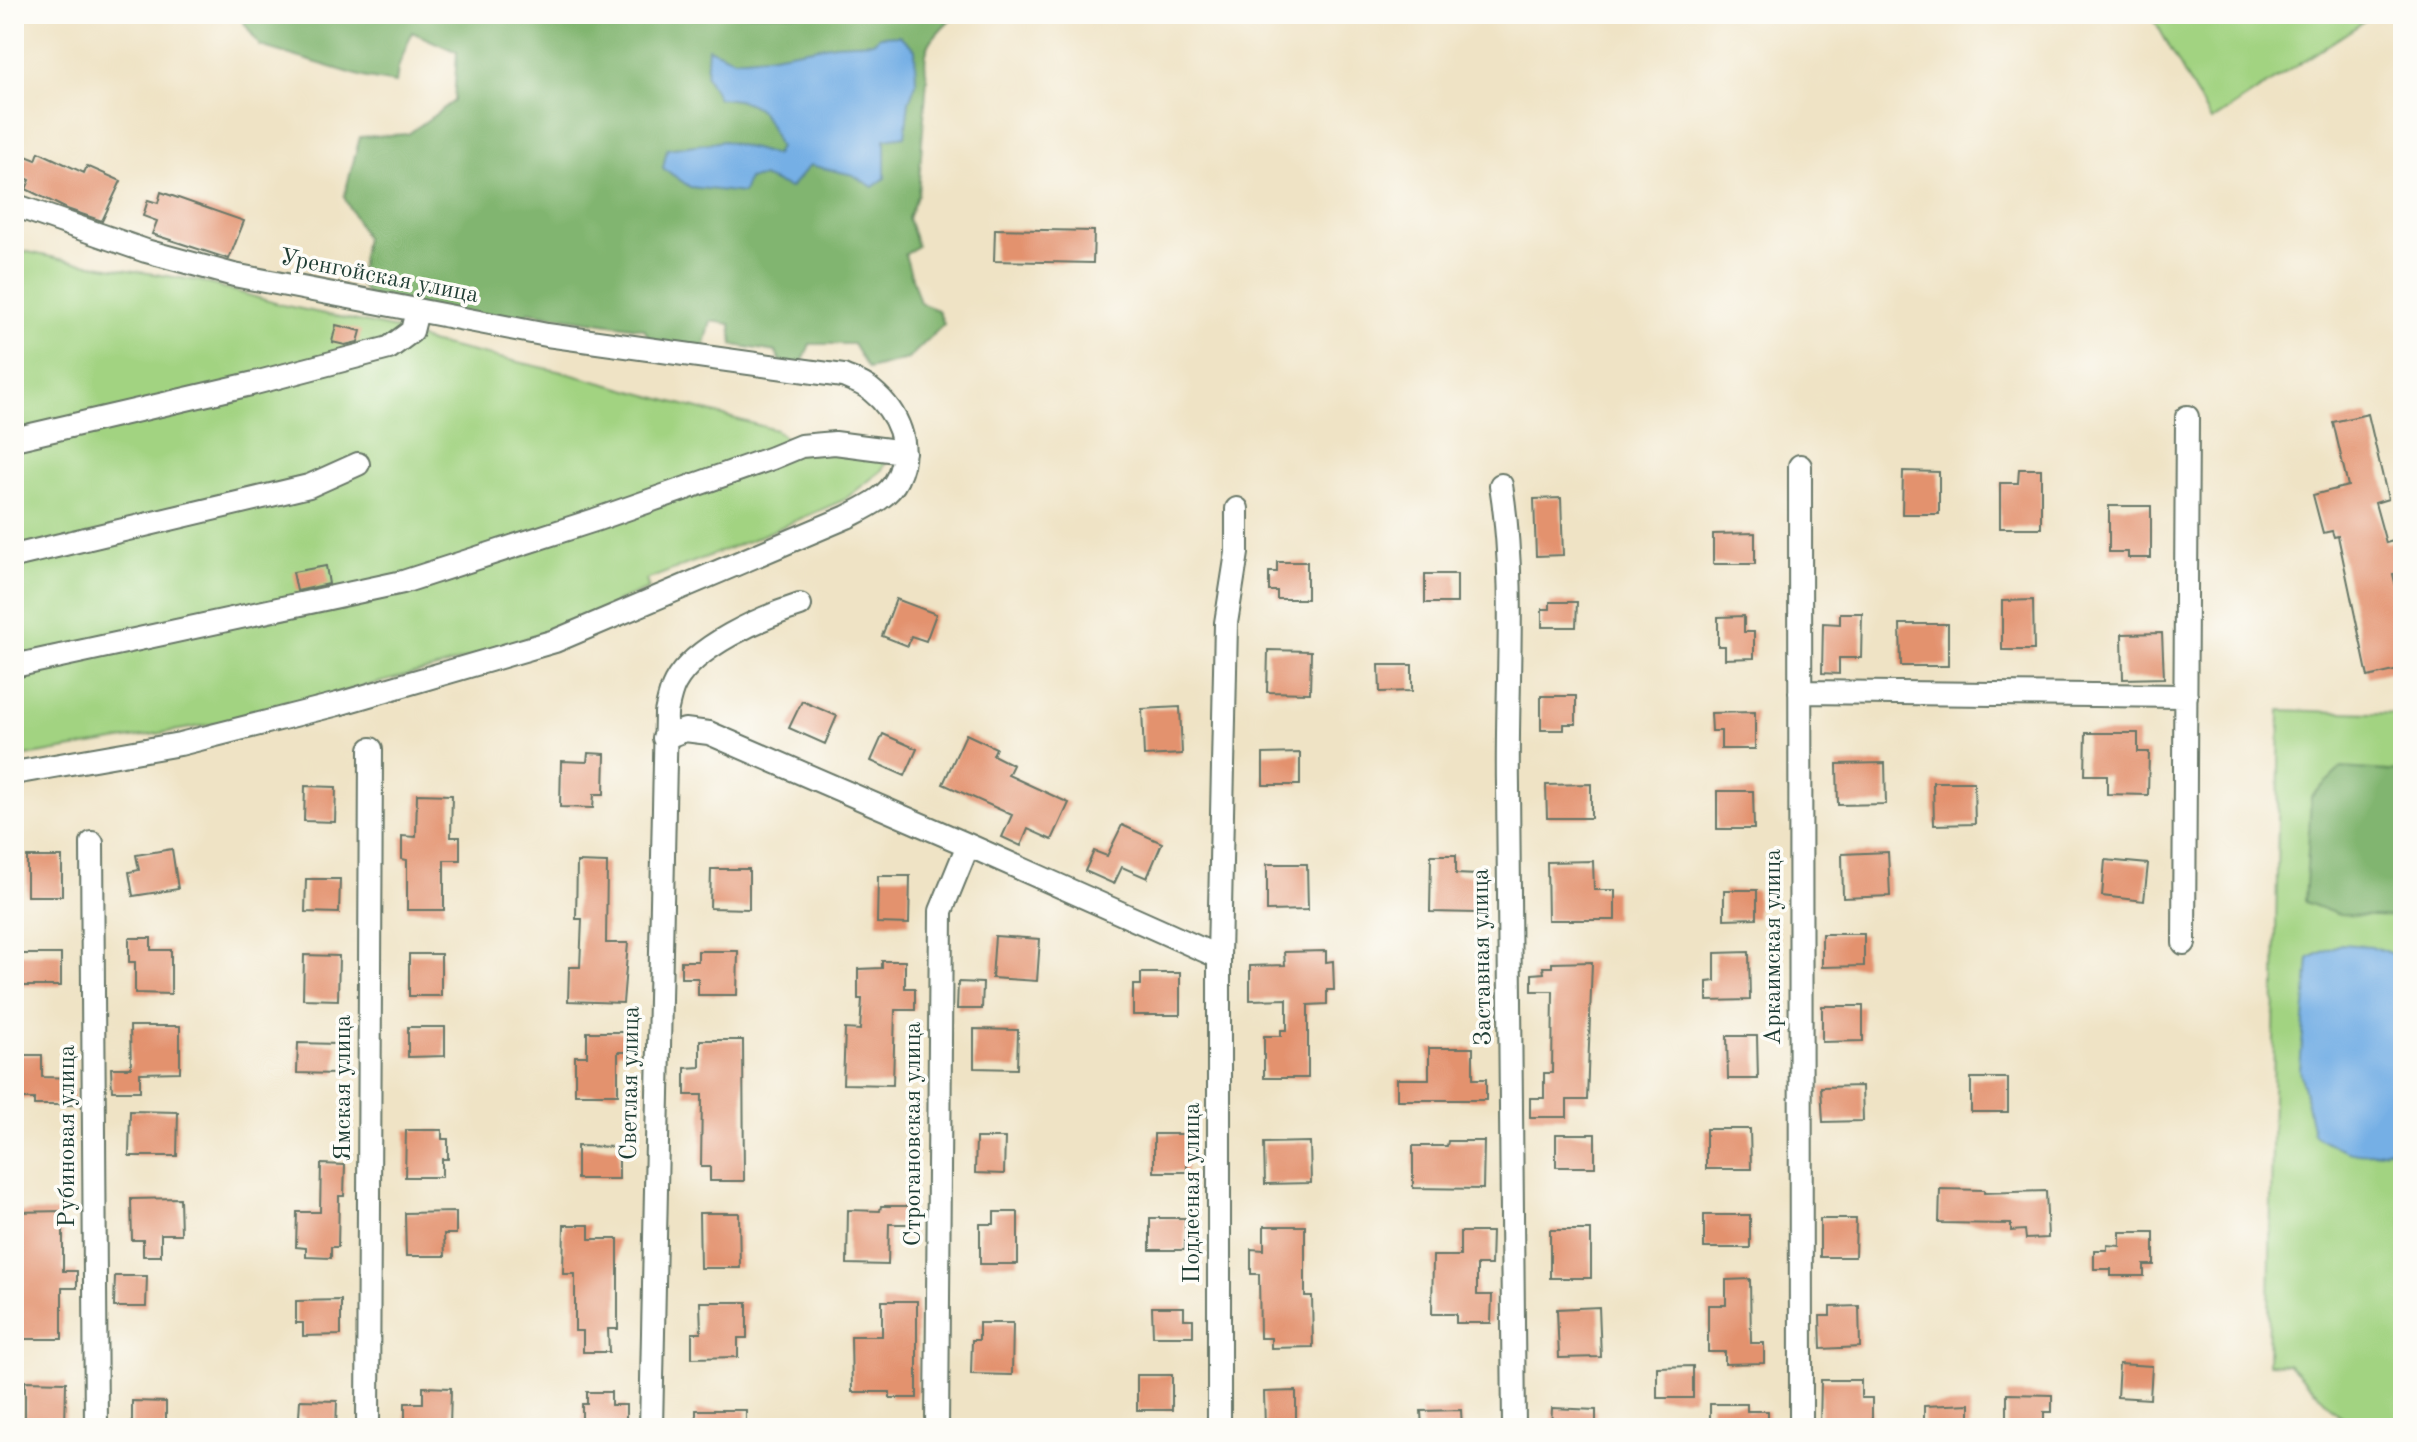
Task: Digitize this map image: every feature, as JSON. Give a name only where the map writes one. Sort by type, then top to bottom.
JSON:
[{"type":"street","name":"Уренгойская улица","points":[[14,205],[146,251],[234,275],[547,335],[843,376],[870,388],[895,416],[903,438],[904,452]]},
{"type":"street","points":[[14,439],[255,383],[389,348],[412,331],[417,311]]},
{"type":"street","points":[[2184,943],[2187,417]]},
{"type":"street","points":[[14,666],[403,582],[609,515],[801,446],[835,443],[904,452],[897,480],[877,501],[847,517],[555,641],[338,704],[180,744],[14,773]]},
{"type":"street","points":[[14,556],[309,486],[358,464]]},
{"type":"street","name":"Аркаимская улица","points":[[1800,466],[1801,1428]]},
{"type":"street","name":"Заставная улица","points":[[1501,485],[1507,524],[1509,614],[1507,737],[1514,1428]]},
{"type":"street","name":"Подлесная улица","points":[[1219,1428],[1219,957],[1226,623],[1237,553],[1237,509]]},
{"type":"street","name":"Светлая улица","points":[[651,1428],[666,713],[674,684],[689,664],[764,616],[800,605]]},
{"type":"street","points":[[1800,692],[2186,696]]},
{"type":"street","points":[[664,738],[685,730],[709,733],[1219,957]]},
{"type":"street","name":"Ямская улица","points":[[368,1428],[371,749]]},
{"type":"street","name":"Рубиновая улица","points":[[92,843],[96,1428]]},
{"type":"street","name":"Строгановская улица","points":[[937,1428],[941,911],[968,845]]},
{"type":"green space","points":[[238,14],[956,14],[935,35],[925,57],[927,78],[918,194],[908,218],[917,246],[905,255],[920,303],[938,310],[944,324],[908,359],[868,369],[853,344],[810,344],[801,365],[781,362],[776,352],[733,345],[731,324],[711,321],[704,349],[651,341],[644,329],[528,312],[520,327],[374,303],[358,282],[365,237],[344,197],[360,137],[408,134],[454,101],[457,52],[412,32],[398,68],[396,83],[367,78],[260,46]]},
{"type":"green space","points":[[2151,14],[2376,14],[2211,121]]},
{"type":"green space","points":[[14,249],[200,281],[282,305],[401,330],[429,342],[558,371],[776,430],[802,452],[889,456],[881,471],[844,500],[646,580],[649,589],[616,602],[618,608],[441,667],[220,723],[14,758]]},
{"type":"green space","points":[[2280,710],[2403,714],[2403,1428],[2352,1428],[2288,1364],[2268,1363]]},
{"type":"green space","points":[[2341,768],[2403,772],[2403,917],[2339,915],[2305,902],[2311,797]]},
{"type":"water","points":[[899,35],[915,49],[916,83],[909,102],[905,136],[885,139],[885,178],[873,187],[853,175],[810,165],[790,188],[762,177],[748,179],[743,193],[690,187],[663,168],[667,149],[724,141],[775,155],[779,147],[758,109],[743,101],[718,98],[706,76],[708,48],[734,59],[835,44],[873,42],[880,36]]},
{"type":"water","points":[[2341,944],[2371,946],[2403,958],[2403,1144],[2378,1152],[2346,1151],[2313,1134],[2300,1070],[2309,958]]},
{"type":"building","points":[[39,152],[84,173],[87,166],[121,181],[102,221],[67,209],[26,189],[30,180],[17,174],[26,156],[36,160]]},
{"type":"building","points":[[161,192],[244,221],[229,259],[152,234],[157,221],[143,216],[148,200],[158,203]]},
{"type":"building","points":[[995,229],[1094,231],[1093,263],[994,261]]},
{"type":"building","points":[[336,325],[361,331],[358,342],[345,345],[332,342]]},
{"type":"building","points":[[2368,414],[2388,499],[2375,503],[2386,543],[2397,540],[2403,566],[2403,572],[2393,574],[2403,617],[2403,669],[2368,677],[2338,536],[2334,537],[2332,531],[2323,533],[2313,495],[2348,486],[2333,422]]},
{"type":"building","points":[[2019,469],[2041,469],[2041,528],[2000,528],[2000,483],[2018,483]]},
{"type":"building","points":[[1903,471],[1939,472],[1939,514],[1902,514]]},
{"type":"building","points":[[1561,498],[1563,555],[1536,556],[1534,499]]},
{"type":"building","points":[[2109,506],[2151,506],[2151,558],[2128,558],[2128,552],[2109,552]]},
{"type":"building","points":[[1755,533],[1755,564],[1713,564],[1713,534]]},
{"type":"building","points":[[1277,562],[1307,562],[1307,599],[1277,599],[1277,591],[1269,591],[1269,572],[1277,572]]},
{"type":"building","points":[[326,566],[329,584],[297,591],[293,572]]},
{"type":"building","points":[[1425,574],[1457,574],[1457,603],[1425,603]]},
{"type":"building","points":[[896,599],[936,614],[926,641],[911,636],[908,646],[882,636]]},
{"type":"building","points":[[2033,600],[2034,650],[2002,650],[2002,601]]},
{"type":"building","points":[[1550,602],[1577,602],[1576,627],[1542,627],[1542,609],[1550,609]]},
{"type":"building","points":[[1840,613],[1862,613],[1861,658],[1839,658],[1839,674],[1822,673],[1823,623],[1840,624]]},
{"type":"building","points":[[1744,616],[1744,632],[1754,632],[1754,658],[1725,659],[1725,646],[1718,646],[1718,617]]},
{"type":"building","points":[[1900,624],[1948,624],[1948,666],[1901,666]]},
{"type":"building","points":[[2162,633],[2164,678],[2123,679],[2122,634]]},
{"type":"building","points":[[1268,650],[1311,651],[1310,693],[1267,692]]},
{"type":"building","points":[[1379,665],[1412,665],[1412,691],[1380,692]]},
{"type":"building","points":[[1541,696],[1576,696],[1576,724],[1564,724],[1564,730],[1541,730]]},
{"type":"building","points":[[802,701],[837,716],[825,744],[789,728]]},
{"type":"building","points":[[1180,707],[1182,754],[1144,756],[1142,709]]},
{"type":"building","points":[[1755,712],[1755,749],[1721,749],[1721,731],[1712,731],[1711,713]]},
{"type":"building","points":[[2086,733],[2138,733],[2138,752],[2149,752],[2148,795],[2107,794],[2107,775],[2085,775]]},
{"type":"building","points":[[883,734],[917,749],[905,776],[871,761]]},
{"type":"building","points":[[966,734],[996,748],[993,755],[1013,765],[1008,775],[1069,803],[1052,840],[1028,829],[1021,846],[1002,837],[1012,815],[943,784]]},
{"type":"building","points":[[588,753],[605,754],[604,794],[594,794],[593,808],[560,807],[561,761],[587,762]]},
{"type":"building","points":[[1300,753],[1300,785],[1263,785],[1263,754]]},
{"type":"building","points":[[1885,763],[1886,804],[1838,805],[1837,764]]},
{"type":"building","points":[[1933,782],[1974,782],[1975,824],[1934,825]]},
{"type":"building","points":[[1591,784],[1591,818],[1547,818],[1546,785]]},
{"type":"building","points":[[305,786],[336,787],[335,822],[304,821]]},
{"type":"building","points":[[1717,791],[1753,791],[1754,829],[1717,829]]},
{"type":"building","points":[[417,794],[452,795],[451,837],[460,837],[460,860],[444,860],[444,910],[407,910],[407,860],[402,859],[402,836],[416,837]]},
{"type":"building","points":[[1122,825],[1162,843],[1147,878],[1122,867],[1114,884],[1085,871],[1094,851],[1107,856]]},
{"type":"building","points":[[172,849],[178,889],[133,896],[129,872],[139,870],[136,855]]},
{"type":"building","points":[[1888,852],[1890,896],[1843,898],[1842,854]]},
{"type":"building","points":[[1431,855],[1456,855],[1456,874],[1477,875],[1477,913],[1430,912]]},
{"type":"building","points":[[27,857],[62,857],[62,896],[27,896]]},
{"type":"building","points":[[2105,860],[2148,864],[2144,901],[2102,896]]},
{"type":"building","points":[[1593,861],[1594,890],[1615,890],[1615,920],[1548,920],[1547,862]]},
{"type":"building","points":[[577,862],[607,863],[606,943],[628,943],[623,1003],[568,1001],[569,967],[580,967],[582,919],[576,919]]},
{"type":"building","points":[[1267,864],[1307,864],[1308,910],[1267,911]]},
{"type":"building","points":[[711,869],[749,869],[749,909],[710,908]]},
{"type":"building","points":[[878,876],[910,876],[909,924],[877,923]]},
{"type":"building","points":[[306,879],[340,879],[339,913],[305,912]]},
{"type":"building","points":[[1724,890],[1757,890],[1757,918],[1724,919]]},
{"type":"building","points":[[1822,934],[1864,934],[1864,966],[1822,967]]},
{"type":"building","points":[[995,936],[1040,939],[1037,981],[992,978]]},
{"type":"building","points":[[129,938],[151,938],[151,950],[171,950],[171,994],[135,993],[135,962],[129,962]]},
{"type":"building","points":[[698,951],[738,951],[737,995],[698,995],[698,978],[681,978],[681,961],[698,961]]},
{"type":"building","points":[[1326,951],[1326,962],[1333,961],[1334,990],[1327,990],[1327,1004],[1308,1005],[1308,1078],[1264,1078],[1264,1036],[1281,1036],[1281,1030],[1287,1030],[1287,999],[1250,1000],[1250,966],[1285,965],[1284,952]]},
{"type":"building","points":[[1749,952],[1750,1000],[1707,1001],[1707,982],[1715,981],[1715,953]]},
{"type":"building","points":[[19,954],[61,954],[61,986],[18,986]]},
{"type":"building","points":[[409,954],[441,954],[441,996],[409,996]]},
{"type":"building","points":[[304,955],[339,956],[338,1000],[303,999]]},
{"type":"building","points":[[882,961],[905,961],[905,988],[915,988],[915,1010],[895,1010],[893,1085],[843,1084],[845,1029],[860,1030],[862,999],[858,999],[858,969],[882,968]]},
{"type":"building","points":[[1592,962],[1587,1100],[1567,1100],[1567,1117],[1530,1117],[1530,1098],[1544,1098],[1544,1073],[1552,1073],[1553,991],[1532,991],[1532,974],[1544,973],[1543,967],[1552,967],[1552,963]]},
{"type":"building","points":[[1141,973],[1180,973],[1180,1015],[1133,1015],[1133,985],[1141,985]]},
{"type":"building","points":[[958,982],[983,983],[982,1009],[957,1009]]},
{"type":"building","points":[[1822,1006],[1863,1006],[1863,1041],[1822,1042]]},
{"type":"building","points":[[130,1026],[180,1026],[180,1072],[140,1073],[140,1091],[112,1091],[111,1068],[131,1068]]},
{"type":"building","points":[[408,1027],[445,1027],[445,1056],[408,1057]]},
{"type":"building","points":[[974,1029],[1018,1030],[1017,1069],[974,1068]]},
{"type":"building","points":[[587,1032],[630,1032],[630,1052],[618,1052],[618,1094],[575,1094],[575,1056],[587,1056]]},
{"type":"building","points":[[1727,1036],[1757,1036],[1758,1079],[1728,1079]]},
{"type":"building","points":[[700,1040],[743,1040],[744,1181],[710,1181],[710,1167],[701,1167],[702,1095],[685,1095],[685,1068],[700,1067]]},
{"type":"building","points":[[298,1043],[337,1044],[336,1074],[297,1073]]},
{"type":"building","points":[[1429,1048],[1473,1048],[1473,1079],[1486,1079],[1486,1100],[1397,1100],[1397,1079],[1429,1079]]},
{"type":"building","points":[[14,1055],[42,1055],[42,1077],[74,1078],[74,1105],[34,1105],[34,1099],[14,1099]]},
{"type":"building","points":[[1971,1078],[2008,1078],[2008,1112],[1971,1112]]},
{"type":"building","points":[[1862,1086],[1863,1121],[1823,1122],[1821,1087]]},
{"type":"building","points":[[130,1111],[178,1112],[177,1156],[129,1156]]},
{"type":"building","points":[[1706,1129],[1750,1129],[1751,1169],[1706,1169]]},
{"type":"building","points":[[406,1130],[442,1130],[442,1139],[448,1139],[448,1159],[442,1159],[442,1177],[405,1177]]},
{"type":"building","points":[[1154,1134],[1187,1134],[1187,1172],[1154,1172]]},
{"type":"building","points":[[1556,1134],[1595,1134],[1595,1167],[1556,1167]]},
{"type":"building","points":[[976,1138],[1005,1138],[1004,1174],[975,1173]]},
{"type":"building","points":[[1448,1141],[1484,1141],[1483,1189],[1413,1188],[1413,1146],[1447,1146]]},
{"type":"building","points":[[1310,1142],[1311,1183],[1265,1184],[1264,1143]]},
{"type":"building","points":[[577,1146],[619,1147],[619,1179],[577,1179]]},
{"type":"building","points":[[321,1164],[345,1165],[344,1196],[339,1196],[338,1247],[331,1247],[331,1258],[306,1257],[306,1248],[296,1247],[297,1212],[320,1212]]},
{"type":"building","points":[[1940,1189],[1984,1190],[1984,1193],[2046,1191],[2048,1238],[2026,1239],[2025,1230],[2011,1231],[2011,1224],[1939,1223]]},
{"type":"building","points":[[180,1198],[181,1234],[161,1234],[161,1256],[143,1256],[143,1240],[132,1240],[131,1199]]},
{"type":"building","points":[[881,1206],[910,1206],[910,1224],[889,1224],[888,1265],[847,1264],[848,1210],[880,1211]]},
{"type":"building","points":[[63,1211],[63,1271],[77,1271],[77,1288],[62,1288],[62,1339],[14,1339],[16,1212]]},
{"type":"building","points":[[456,1212],[456,1234],[444,1234],[445,1256],[406,1256],[405,1213]]},
{"type":"building","points":[[994,1212],[1018,1212],[1018,1264],[980,1264],[980,1224],[994,1224]]},
{"type":"building","points":[[699,1213],[739,1213],[740,1268],[700,1268]]},
{"type":"building","points":[[1704,1215],[1750,1215],[1750,1248],[1704,1248]]},
{"type":"building","points":[[1150,1218],[1185,1218],[1185,1250],[1150,1250]]},
{"type":"building","points":[[1820,1219],[1856,1219],[1855,1257],[1820,1257]]},
{"type":"building","points":[[564,1225],[589,1225],[589,1239],[618,1239],[618,1329],[608,1329],[609,1352],[583,1352],[583,1331],[575,1331],[575,1274],[563,1274]]},
{"type":"building","points":[[1264,1226],[1305,1226],[1305,1296],[1312,1296],[1313,1347],[1271,1348],[1271,1338],[1260,1338],[1259,1274],[1251,1274],[1251,1249],[1264,1250]]},
{"type":"building","points":[[1550,1230],[1591,1230],[1591,1278],[1550,1278]]},
{"type":"building","points":[[1460,1232],[1492,1232],[1491,1265],[1477,1265],[1477,1295],[1492,1295],[1491,1323],[1456,1323],[1456,1314],[1432,1314],[1433,1256],[1460,1256]]},
{"type":"building","points":[[2120,1232],[2154,1232],[2154,1265],[2144,1265],[2144,1276],[2111,1276],[2111,1269],[2094,1269],[2094,1250],[2107,1250],[2107,1245],[2120,1246]]},
{"type":"building","points":[[115,1276],[147,1276],[146,1307],[114,1307]]},
{"type":"building","points":[[1750,1279],[1751,1343],[1764,1343],[1764,1363],[1725,1364],[1725,1352],[1708,1352],[1708,1305],[1726,1305],[1726,1280]]},
{"type":"building","points":[[341,1300],[341,1335],[303,1336],[303,1323],[296,1323],[296,1301]]},
{"type":"building","points":[[882,1301],[917,1301],[917,1398],[890,1398],[890,1392],[852,1392],[851,1336],[882,1336]]},
{"type":"building","points":[[700,1302],[747,1302],[747,1338],[738,1338],[738,1357],[692,1358],[692,1333],[701,1333]]},
{"type":"building","points":[[1859,1306],[1860,1347],[1821,1349],[1820,1316],[1830,1316],[1830,1307]]},
{"type":"building","points":[[1152,1307],[1184,1307],[1184,1319],[1193,1319],[1193,1336],[1153,1336]]},
{"type":"building","points":[[1599,1307],[1601,1357],[1559,1358],[1557,1309]]},
{"type":"building","points":[[979,1323],[1013,1323],[1012,1375],[971,1374],[972,1340],[979,1340]]},
{"type":"building","points":[[2119,1364],[2152,1366],[2150,1399],[2117,1397]]},
{"type":"building","points":[[1693,1366],[1693,1398],[1657,1398],[1657,1367]]},
{"type":"building","points":[[1137,1375],[1172,1375],[1172,1410],[1137,1410]]},
{"type":"building","points":[[1821,1380],[1861,1380],[1861,1398],[1872,1398],[1872,1428],[1820,1428]]},
{"type":"building","points":[[25,1381],[66,1382],[65,1428],[25,1428]]},
{"type":"building","points":[[423,1387],[451,1388],[450,1428],[405,1428],[405,1403],[423,1403]]},
{"type":"building","points":[[1296,1391],[1296,1428],[1265,1428],[1264,1392]]},
{"type":"building","points":[[587,1392],[611,1392],[611,1405],[626,1405],[626,1428],[582,1428],[582,1404],[587,1404]]},
{"type":"building","points":[[2007,1394],[2052,1395],[2052,1412],[2044,1412],[2044,1428],[2007,1428]]},
{"type":"building","points":[[300,1400],[337,1401],[336,1428],[305,1428],[305,1417],[299,1417]]},
{"type":"building","points":[[132,1401],[166,1402],[166,1428],[132,1428]]},
{"type":"building","points":[[1710,1404],[1747,1404],[1747,1411],[1768,1411],[1768,1428],[1710,1428]]},
{"type":"building","points":[[1970,1404],[1970,1428],[1924,1428],[1924,1406]]},
{"type":"building","points":[[1552,1408],[1596,1410],[1596,1428],[1551,1428]]},
{"type":"building","points":[[696,1410],[746,1410],[746,1428],[696,1428]]},
{"type":"building","points":[[1461,1410],[1462,1428],[1422,1428],[1421,1411]]}]
